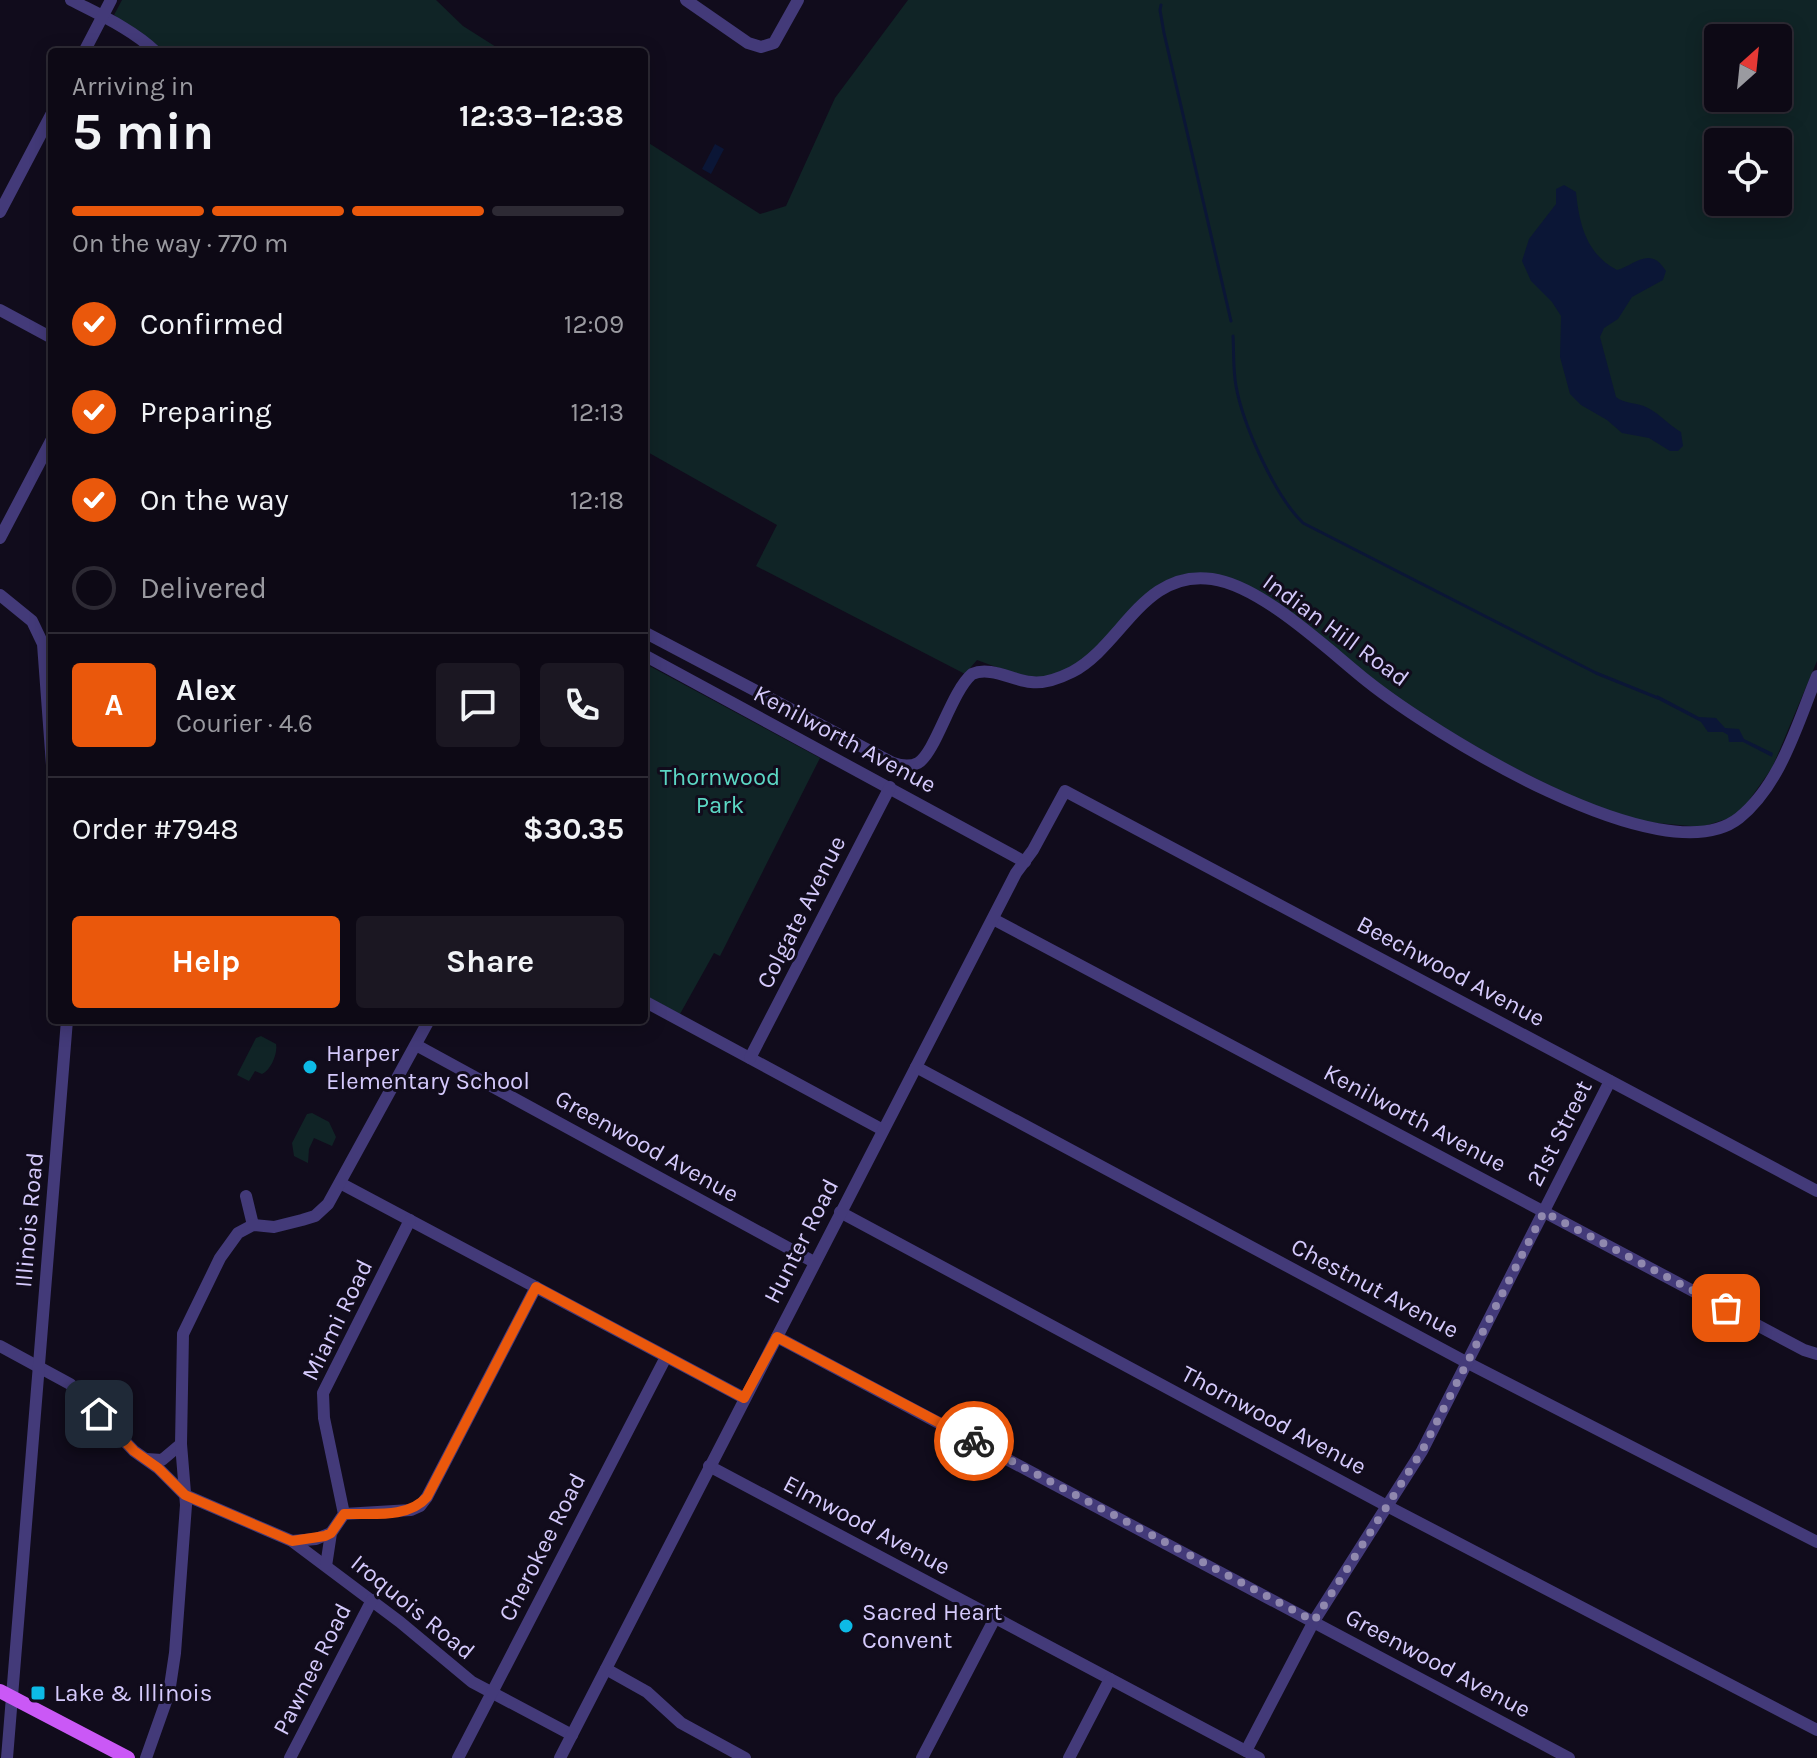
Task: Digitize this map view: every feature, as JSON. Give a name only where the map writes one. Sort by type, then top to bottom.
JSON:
[{"type":"main road","points":[[6,1694],[128,1758]]},
{"type":"street","points":[[71,0],[103,16],[152,48]]},
{"type":"street","points":[[86,48],[111,0]]},
{"type":"street","points":[[686,0],[748,43],[761,47],[774,43],[798,0]]},
{"type":"street","points":[[0,212],[48,121]]},
{"type":"street","points":[[0,310],[48,336]]},
{"type":"street","points":[[0,538],[48,447]]},
{"type":"street","name":"Indian Hill Road","points":[[648,634],[893,763],[910,766],[924,758],[960,689],[972,674],[987,672],[1033,682],[1053,680],[1085,662],[1166,586],[1185,578],[1223,580],[1267,602],[1377,689],[1446,734],[1503,766],[1564,798],[1619,821],[1687,832],[1729,824],[1760,796],[1781,762],[1817,676]]},
{"type":"street","points":[[0,595],[25,614],[39,631],[48,676]]},
{"type":"street","name":"Kenilworth Avenue","points":[[648,657],[1025,862]]},
{"type":"street","name":"Colgate Avenue","points":[[750,1058],[890,787]]},
{"type":"street","name":"Hunter Road","points":[[560,1758],[1016,873],[1065,791]]},
{"type":"street","name":"Beechwood Avenue","points":[[1065,791],[1817,1191]]},
{"type":"street","name":"Kenilworth Avenue","points":[[993,919],[1804,1350],[1817,1354]]},
{"type":"street","points":[[648,1003],[883,1130]]},
{"type":"street","name":"Illinois Road","points":[[7,1758],[6,1694],[39,1367],[67,1024]]},
{"type":"street","points":[[146,1758],[164,1711],[172,1672],[185,1495],[181,1444],[183,1334],[238,1233],[253,1225],[274,1227],[315,1216],[323,1210],[427,1024]]},
{"type":"street","name":"Greenwood Avenue","points":[[416,1045],[814,1262]]},
{"type":"street","name":"Chestnut Avenue","points":[[916,1067],[1466,1362],[1817,1542]]},
{"type":"street","name":"21st Street","points":[[1246,1751],[1314,1621],[1422,1451],[1610,1081]]},
{"type":"street","points":[[340,1183],[744,1398]]},
{"type":"street","points":[[246,1196],[253,1225]]},
{"type":"street","name":"Thornwood Avenue","points":[[840,1212],[1387,1506],[1817,1730]]},
{"type":"street","name":"Miami Road","points":[[344,1514],[324,1418],[323,1393],[410,1220]]},
{"type":"street","points":[[326,1566],[331,1533],[344,1514],[400,1511],[420,1506],[427,1497],[536,1287]]},
{"type":"street","name":"Greenwood Avenue","points":[[777,1337],[1569,1758]]},
{"type":"street","name":"Iroquois Road","points":[[0,1346],[70,1384],[115,1431],[185,1495],[292,1541],[372,1600],[465,1676],[491,1694],[572,1735]]},
{"type":"street","name":"Cherokee Road","points":[[458,1758],[666,1357]]},
{"type":"street","points":[[146,1459],[162,1460],[181,1444]]},
{"type":"street","name":"Elmwood Avenue","points":[[709,1466],[1259,1758]]},
{"type":"street","points":[[292,1541],[316,1539],[331,1533]]},
{"type":"street","name":"Pawnee Road","points":[[290,1758],[372,1600]]},
{"type":"street","points":[[922,1758],[995,1618]]},
{"type":"street","points":[[606,1669],[647,1692],[681,1723],[745,1758]]},
{"type":"street","points":[[1069,1758],[1110,1679]]},
{"type":"green space","points":[[122,0],[436,0],[463,26],[498,48],[155,48],[114,15]]},
{"type":"green space","points":[[908,0],[1817,0],[1817,661],[1772,768],[1745,806],[1733,817],[1701,827],[1646,822],[1593,807],[1503,762],[1428,719],[1215,574],[1184,575],[1155,587],[1086,656],[1054,675],[1038,677],[977,660],[965,674],[756,566],[777,525],[648,452],[648,143],[760,214],[786,206],[835,98]]},
{"type":"green space","name":"Thornwood Park","points":[[648,665],[820,758],[720,956],[714,953],[680,1014],[648,997]]},
{"type":"green space","points":[[261,1036],[276,1044],[275,1056],[265,1072],[255,1071],[249,1081],[237,1075],[256,1038]]},
{"type":"green space","points":[[312,1113],[329,1122],[336,1137],[332,1146],[314,1138],[308,1163],[294,1156],[292,1143],[307,1114]]},
{"type":"water","points":[[715,144],[724,149],[711,174],[702,169]]},
{"type":"water","points":[[1564,185],[1576,192],[1586,237],[1606,263],[1617,270],[1648,258],[1660,263],[1666,271],[1663,280],[1632,297],[1618,319],[1604,328],[1600,337],[1616,397],[1648,408],[1681,432],[1683,446],[1678,451],[1670,451],[1649,438],[1622,433],[1570,394],[1560,357],[1561,316],[1531,281],[1522,261],[1529,239],[1556,204],[1556,189]]},
{"type":"water","points":[[1657,695],[1699,717],[1716,718],[1725,728],[1739,729],[1744,739],[1773,753],[1772,757],[1743,742],[1729,742],[1728,735],[1723,732],[1708,732],[1701,722],[1657,699]]},
{"type":"waterway","points":[[1161,5],[1164,33],[1231,321]]},
{"type":"waterway","points":[[1233,336],[1235,380],[1245,420],[1271,478],[1303,523],[1596,673],[1658,698]]},
{"type":"way so far","points":[[974,1441],[1314,1621],[1422,1451],[1544,1212],[1726,1308]]},
{"type":"place","name":"Harper Elementary School","points":[[310,1067]]},
{"type":"place","name":"Sacred Heart Convent","points":[[846,1626]]},
{"type":"place","name":"Lake & Illinois","points":[[38,1693]]},
{"type":"route","points":[[99,1414],[134,1451],[158,1468],[185,1495],[292,1541],[316,1539],[331,1533],[344,1514],[411,1510],[420,1506],[536,1287],[744,1398],[777,1337],[974,1441]]}]
